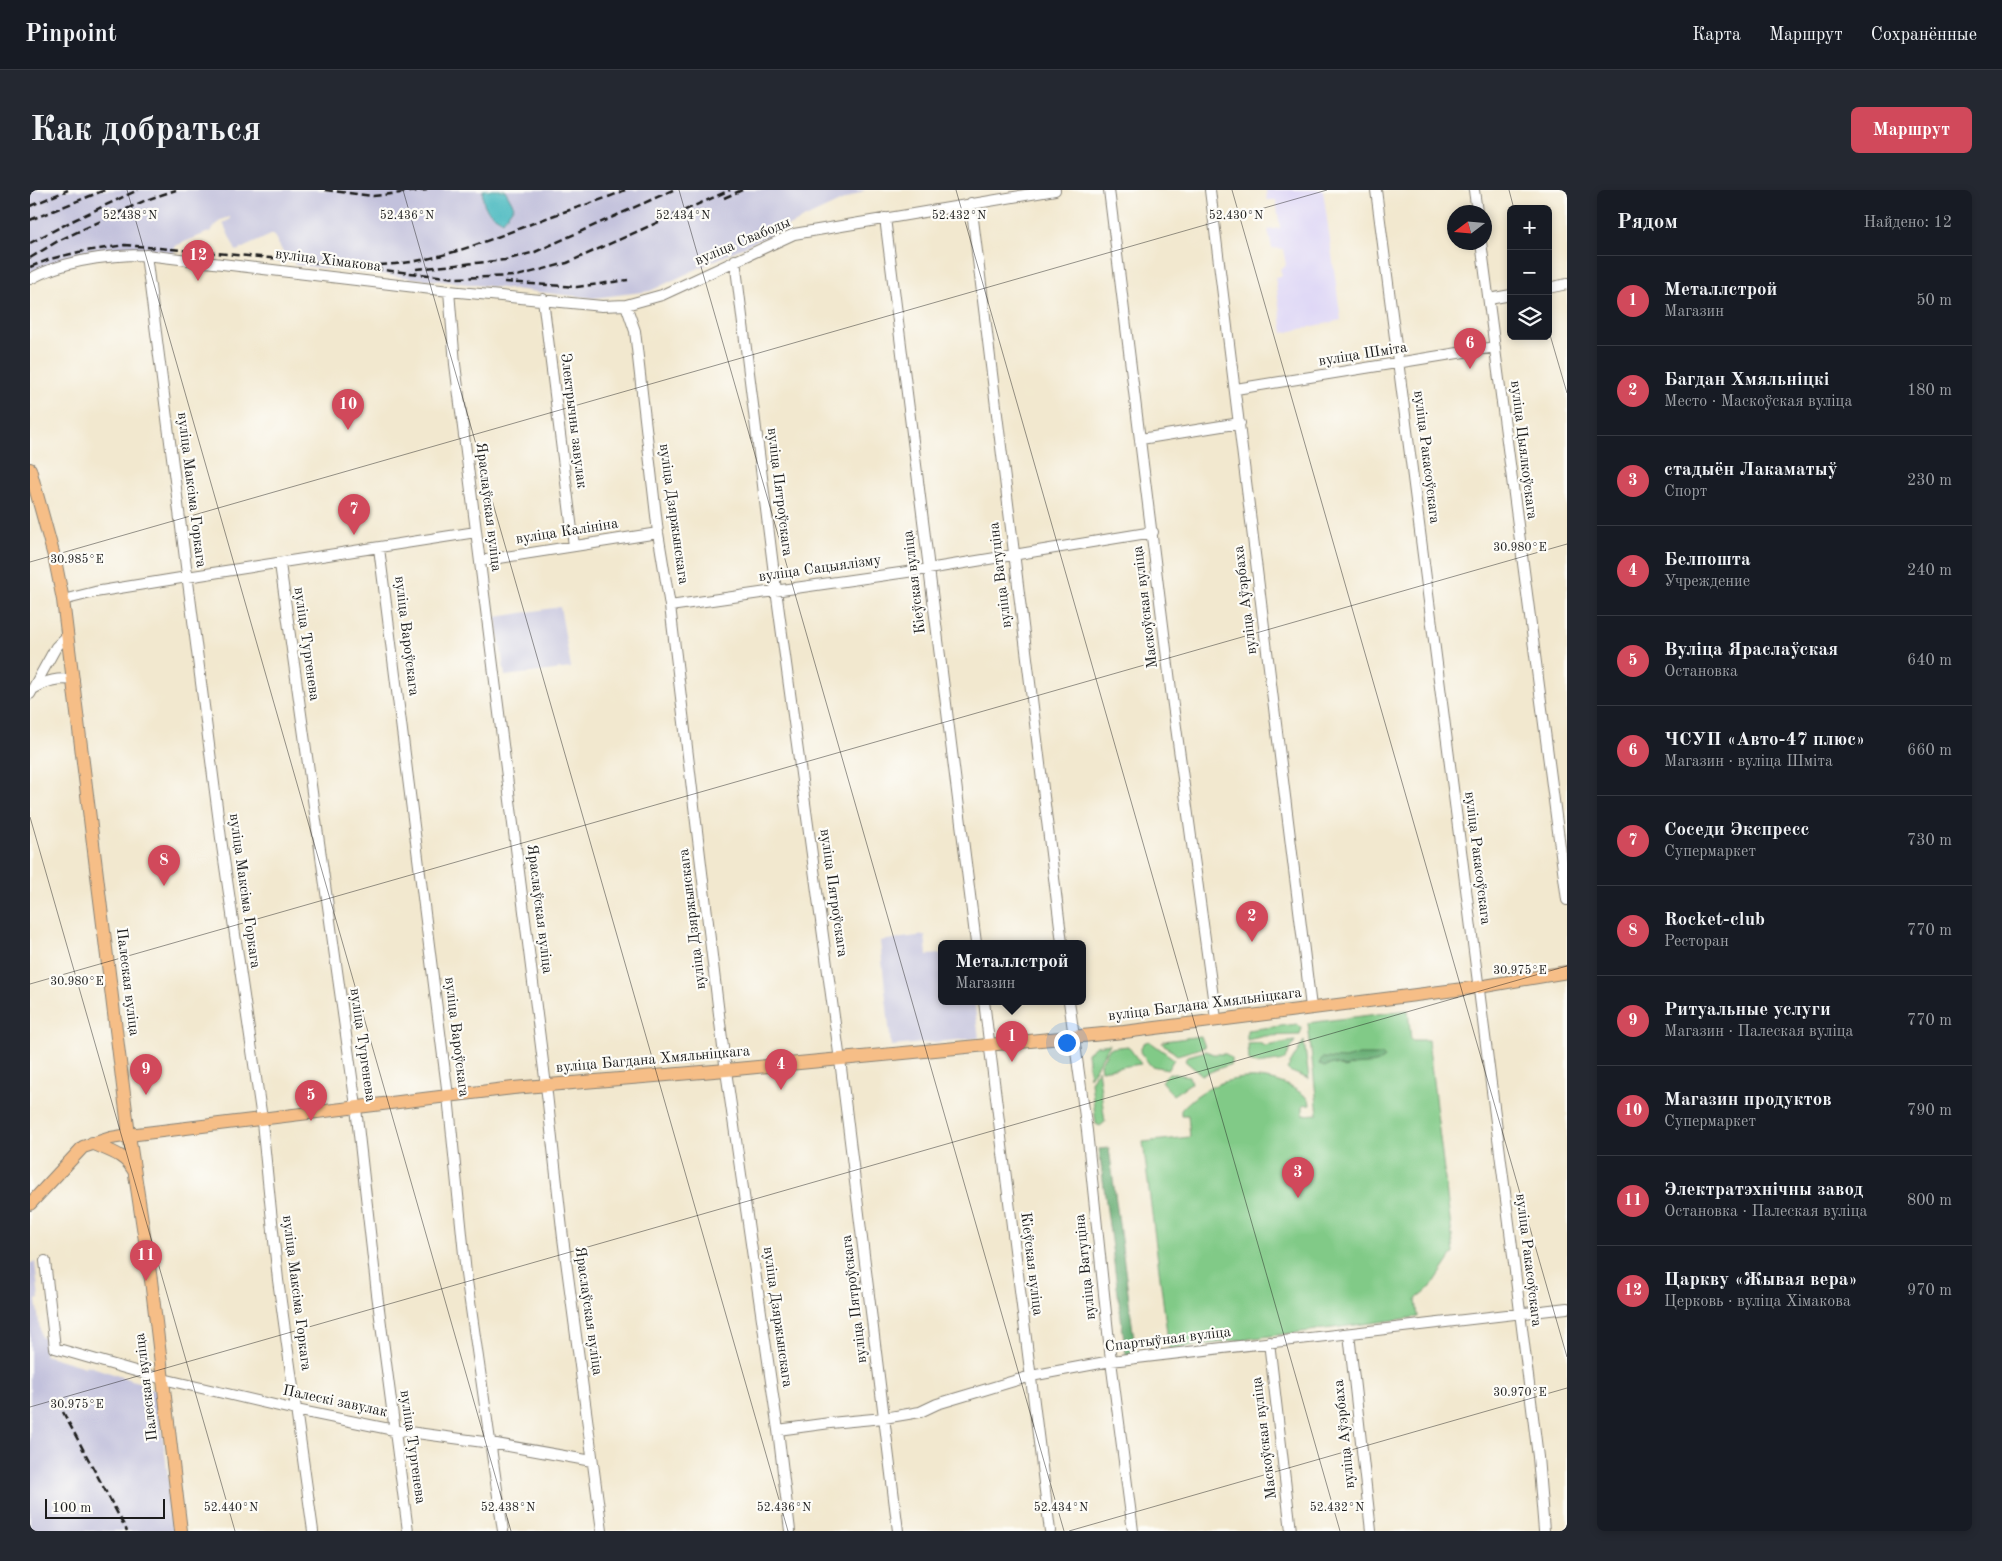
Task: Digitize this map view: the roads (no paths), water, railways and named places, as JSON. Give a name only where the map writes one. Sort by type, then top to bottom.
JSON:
[{"type":"main road","name":"Палеская вуліца","points":[[30,469],[32,483],[55,560],[68,635],[129,1135],[163,1379],[180,1531]]},
{"type":"main road","name":"вуліца Багдана Хмяльніцкага","points":[[92,1143],[129,1135],[448,1096],[1074,1037],[1479,987],[1567,972]]},
{"type":"main road","points":[[30,1204],[83,1147],[92,1143],[119,1154],[129,1162],[136,1175]]},
{"type":"street","name":"вуліца Свабоды","points":[[626,305],[662,294],[794,234],[1055,190]]},
{"type":"street","name":"Маскоўская вуліца","points":[[1109,190],[1153,532],[1172,698],[1216,1019]]},
{"type":"street","name":"вуліца Аўэрбаха","points":[[1210,190],[1311,1007]]},
{"type":"street","name":"вуліца Ракасоўскага","points":[[1376,190],[1400,364],[1520,1312],[1538,1458],[1544,1531]]},
{"type":"street","points":[[1474,190],[1476,205]]},
{"type":"street","name":"вуліца Ватуціна","points":[[971,203],[1062,940]]},
{"type":"street","name":"Кіеўская вуліца","points":[[885,218],[976,940]]},
{"type":"street","name":"вуліца Цыялкоўскага","points":[[1482,250],[1567,900]]},
{"type":"street","name":"вуліца Хімакова","points":[[30,279],[78,262],[111,255],[146,255],[449,291],[602,306],[626,305]]},
{"type":"street","name":"вуліца Максіма Горкага","points":[[146,255],[187,577],[261,1120],[278,1280],[313,1531]]},
{"type":"street","name":"вуліца Пятроўскага","points":[[735,260],[776,590],[840,1060],[898,1531]]},
{"type":"street","points":[[1552,287],[1567,284]]},
{"type":"street","name":"Яраслаўская вуліца","points":[[449,291],[455,364],[602,1531]]},
{"type":"street","points":[[1489,299],[1507,296]]},
{"type":"street","name":"Электрычны завулак","points":[[543,299],[574,546]]},
{"type":"street","name":"вуліца Дзяржынскага","points":[[626,305],[635,331],[658,533],[670,606],[726,1070],[778,1430],[790,1531]]},
{"type":"street","name":"вуліца Шміта","points":[[1236,389],[1400,364],[1495,347]]},
{"type":"street","points":[[1141,439],[1240,423]]},
{"type":"street","points":[[63,600],[95,592],[476,532]]},
{"type":"street","name":"вуліца Сацыялізму","points":[[670,606],[928,569],[1153,532]]},
{"type":"street","name":"вуліца Калініна","points":[[480,561],[658,533]]},
{"type":"street","name":"вуліца Вароўскага","points":[[379,548],[448,1096],[466,1274],[492,1443],[503,1531]]},
{"type":"street","name":"вуліца Тургенева","points":[[280,564],[356,1107],[394,1430],[408,1531]]},
{"type":"street","points":[[31,692],[56,647],[68,635]]},
{"type":"street","points":[[51,658],[51,670],[58,678]]},
{"type":"street","points":[[31,692],[45,682],[58,678],[74,680]]},
{"type":"street","name":"Кіеўская вуліца","points":[[984,1005],[1050,1531]]},
{"type":"street","name":"вуліца Ватуціна","points":[[1070,1005],[1087,1131],[1111,1361],[1133,1531]]},
{"type":"street","name":"Палескі завулак","points":[[45,1261],[55,1348],[163,1379],[296,1410],[394,1430],[492,1443],[592,1461]]},
{"type":"street","name":"Спартыўная вуліца","points":[[778,1430],[920,1412],[937,1404],[1031,1376],[1111,1361],[1567,1308]]},
{"type":"street","name":"вуліца Аўэрбаха","points":[[1349,1334],[1371,1531]]},
{"type":"street","name":"Маскоўская вуліца","points":[[1269,1342],[1291,1531]]},
{"type":"water","points":[[483,190],[505,190],[514,206],[503,221],[487,209],[483,201]]},
{"type":"railway","points":[[30,206],[68,190]]},
{"type":"railway","points":[[30,220],[105,190]]},
{"type":"railway","points":[[30,243],[138,190]]},
{"type":"railway","points":[[30,258],[58,241],[146,200],[176,190]]},
{"type":"railway","points":[[325,190],[373,196],[427,190]]},
{"type":"railway","points":[[379,265],[424,259],[467,248],[625,190]]},
{"type":"railway","points":[[416,269],[505,260],[535,252],[673,190]]},
{"type":"railway","points":[[30,267],[50,259],[79,252],[125,245],[293,260],[456,278],[517,276],[567,263],[730,190]]},
{"type":"railway","points":[[724,198],[742,190]]},
{"type":"railway","points":[[504,282],[577,287],[628,280]]},
{"type":"railway","points":[[63,1412],[127,1531]]},
{"type":"place","name":"Царкву «Жывая вера»","points":[[198,281]]},
{"type":"place","name":"ЧСУП «Авто-47 плюс»","points":[[1470,369]]},
{"type":"place","name":"Магазин продуктов","points":[[348,430]]},
{"type":"place","name":"Соседи Экспресс","points":[[354,535]]},
{"type":"place","name":"Rocket-club","points":[[164,886]]},
{"type":"place","name":"Багдан Хмяльніцкі","points":[[1252,942]]},
{"type":"place","name":"Металлстрой","points":[[1012,1062]]},
{"type":"place","name":"Белпошта","points":[[781,1090]]},
{"type":"place","name":"Ритуальные услуги","points":[[146,1095]]},
{"type":"place","name":"Вуліца Яраслаўская","points":[[311,1121]]},
{"type":"place","name":"стадыён Лакаматыў","points":[[1298,1198]]},
{"type":"place","name":"Электратэхнічны завод","points":[[146,1281]]}]
